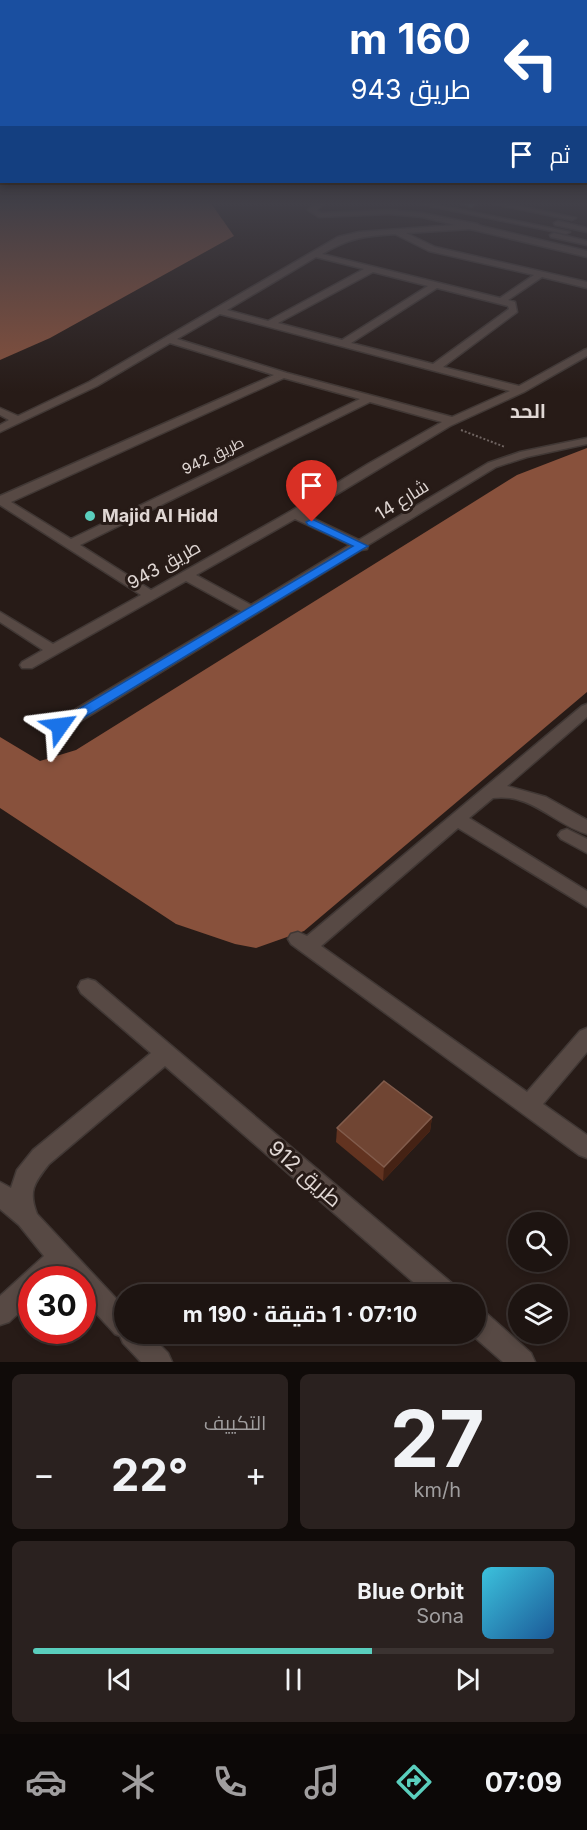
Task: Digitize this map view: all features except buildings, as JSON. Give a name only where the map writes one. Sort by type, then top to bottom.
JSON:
[{"type":"street","points":[[0,429],[93,384],[171,340],[217,310],[298,266]]},
{"type":"street","points":[[358,266],[512,304],[514,310],[436,367]]},
{"type":"street","points":[[509,266],[587,285]]},
{"type":"street","points":[[269,324],[371,269]]},
{"type":"street","points":[[503,300],[543,273]]},
{"type":"street","points":[[344,343],[437,284]]},
{"type":"street","points":[[217,310],[520,390]]},
{"type":"street","points":[[171,340],[449,423]]},
{"type":"street","name":"طريق 943","points":[[27,665],[295,514],[372,466],[449,423],[520,390],[587,352]]},
{"type":"street","points":[[1,500],[283,375]]},
{"type":"street","name":"طريق 942","points":[[71,543],[368,399]]},
{"type":"street","points":[[0,411],[19,421]]},
{"type":"street","name":"شارع 14","points":[[60,726],[362,546],[492,465],[524,454],[587,441]]},
{"type":"street","points":[[1,500],[150,595]]},
{"type":"street","points":[[295,514],[362,546]]},
{"type":"street","points":[[186,575],[252,611]]},
{"type":"street","points":[[0,616],[52,650]]},
{"type":"street","points":[[587,709],[457,819],[303,943],[587,1148]]},
{"type":"street","points":[[488,793],[505,790],[523,793],[587,828]]},
{"type":"street","points":[[457,819],[587,900]]},
{"type":"street","points":[[567,835],[587,847]]},
{"type":"street","name":"طريق 912","points":[[88,987],[433,1284]]},
{"type":"street","points":[[528,1106],[585,1044]]},
{"type":"street","points":[[29,1222],[20,1200],[25,1177],[41,1157],[165,1053]]},
{"type":"street","points":[[0,1192],[69,1266]]},
{"type":"street","points":[[51,1266],[61,1257]]},
{"type":"street","points":[[96,1295],[114,1314]]},
{"type":"street","points":[[0,1313],[18,1297]]},
{"type":"street","points":[[486,1330],[522,1362]]},
{"type":"street","points":[[142,1344],[159,1362]]},
{"type":"path","points":[[449,423],[524,454]]},
{"type":"shaded area","points":[[0,266],[181,266],[50,338],[0,360]]},
{"type":"shaded area","points":[[587,448],[587,692],[304,931],[256,948],[235,944],[176,924],[0,808],[0,737],[40,761],[76,750],[517,475]]},
{"type":"place","name":"Majid Al Hidd","points":[[90,516]]},
{"type":"district","name":"الحد","points":[[528,411]]},
{"type":"route","points":[[60,726],[362,546],[312,522]]}]
